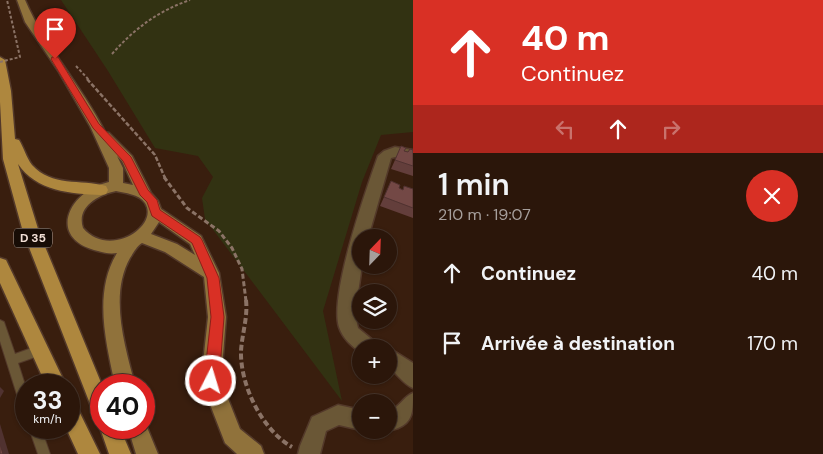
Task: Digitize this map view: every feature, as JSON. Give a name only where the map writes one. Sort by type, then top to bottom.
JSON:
[{"type":"main road","name":"D 35","points":[[0,61],[5,91],[10,159],[31,232],[90,379]]},
{"type":"main road","points":[[5,91],[18,156],[28,170],[48,183],[71,189],[101,190]]},
{"type":"main road","points":[[0,265],[51,374]]},
{"type":"main road","points":[[80,435],[89,454]]},
{"type":"main road","points":[[114,439],[120,454]]},
{"type":"street","points":[[20,0],[30,22],[64,72],[96,126],[116,168],[116,186]]},
{"type":"street","points":[[96,126],[127,159],[144,193]]},
{"type":"street","points":[[357,339],[347,326],[346,307],[357,250],[381,183],[385,156],[390,152],[397,151],[413,155]]},
{"type":"street","points":[[122,374],[114,338],[113,301],[117,269],[136,240],[152,226],[156,213],[152,200],[144,193],[131,188],[116,186],[101,190],[78,206],[73,218],[75,230],[83,240],[96,246],[113,248],[136,240],[171,248],[211,273]]},
{"type":"street","points":[[156,213],[196,240],[211,273],[217,317],[211,381],[232,436],[252,454]]},
{"type":"street","points":[[397,363],[406,369],[413,379]]},
{"type":"street","points":[[397,419],[402,417],[413,403]]},
{"type":"street","points":[[309,454],[310,446],[319,424],[338,415],[352,418]]},
{"type":"street","points":[[142,439],[147,454]]},
{"type":"lane","points":[[0,325],[13,360],[15,374]]},
{"type":"lane","points":[[13,360],[40,350]]},
{"type":"lane","points":[[39,439],[44,454]]},
{"type":"path","points":[[0,61],[20,57],[7,0]]},
{"type":"path","points":[[112,54],[136,30],[162,10],[190,0]]},
{"type":"shaded area","points":[[61,0],[413,0],[413,132],[381,135],[362,182],[323,311],[342,401],[205,219],[202,198],[213,177],[198,156],[155,148],[108,71]]},
{"type":"building","points":[[401,146],[406,148],[404,151],[413,150],[413,166],[395,160]]},
{"type":"building","points":[[391,181],[400,185],[399,188],[403,190],[404,186],[413,189],[413,208],[384,197]]},
{"type":"route","points":[[55,59],[96,126],[127,159],[144,193],[152,200],[156,213],[196,240],[213,278],[217,317],[211,381]]}]
